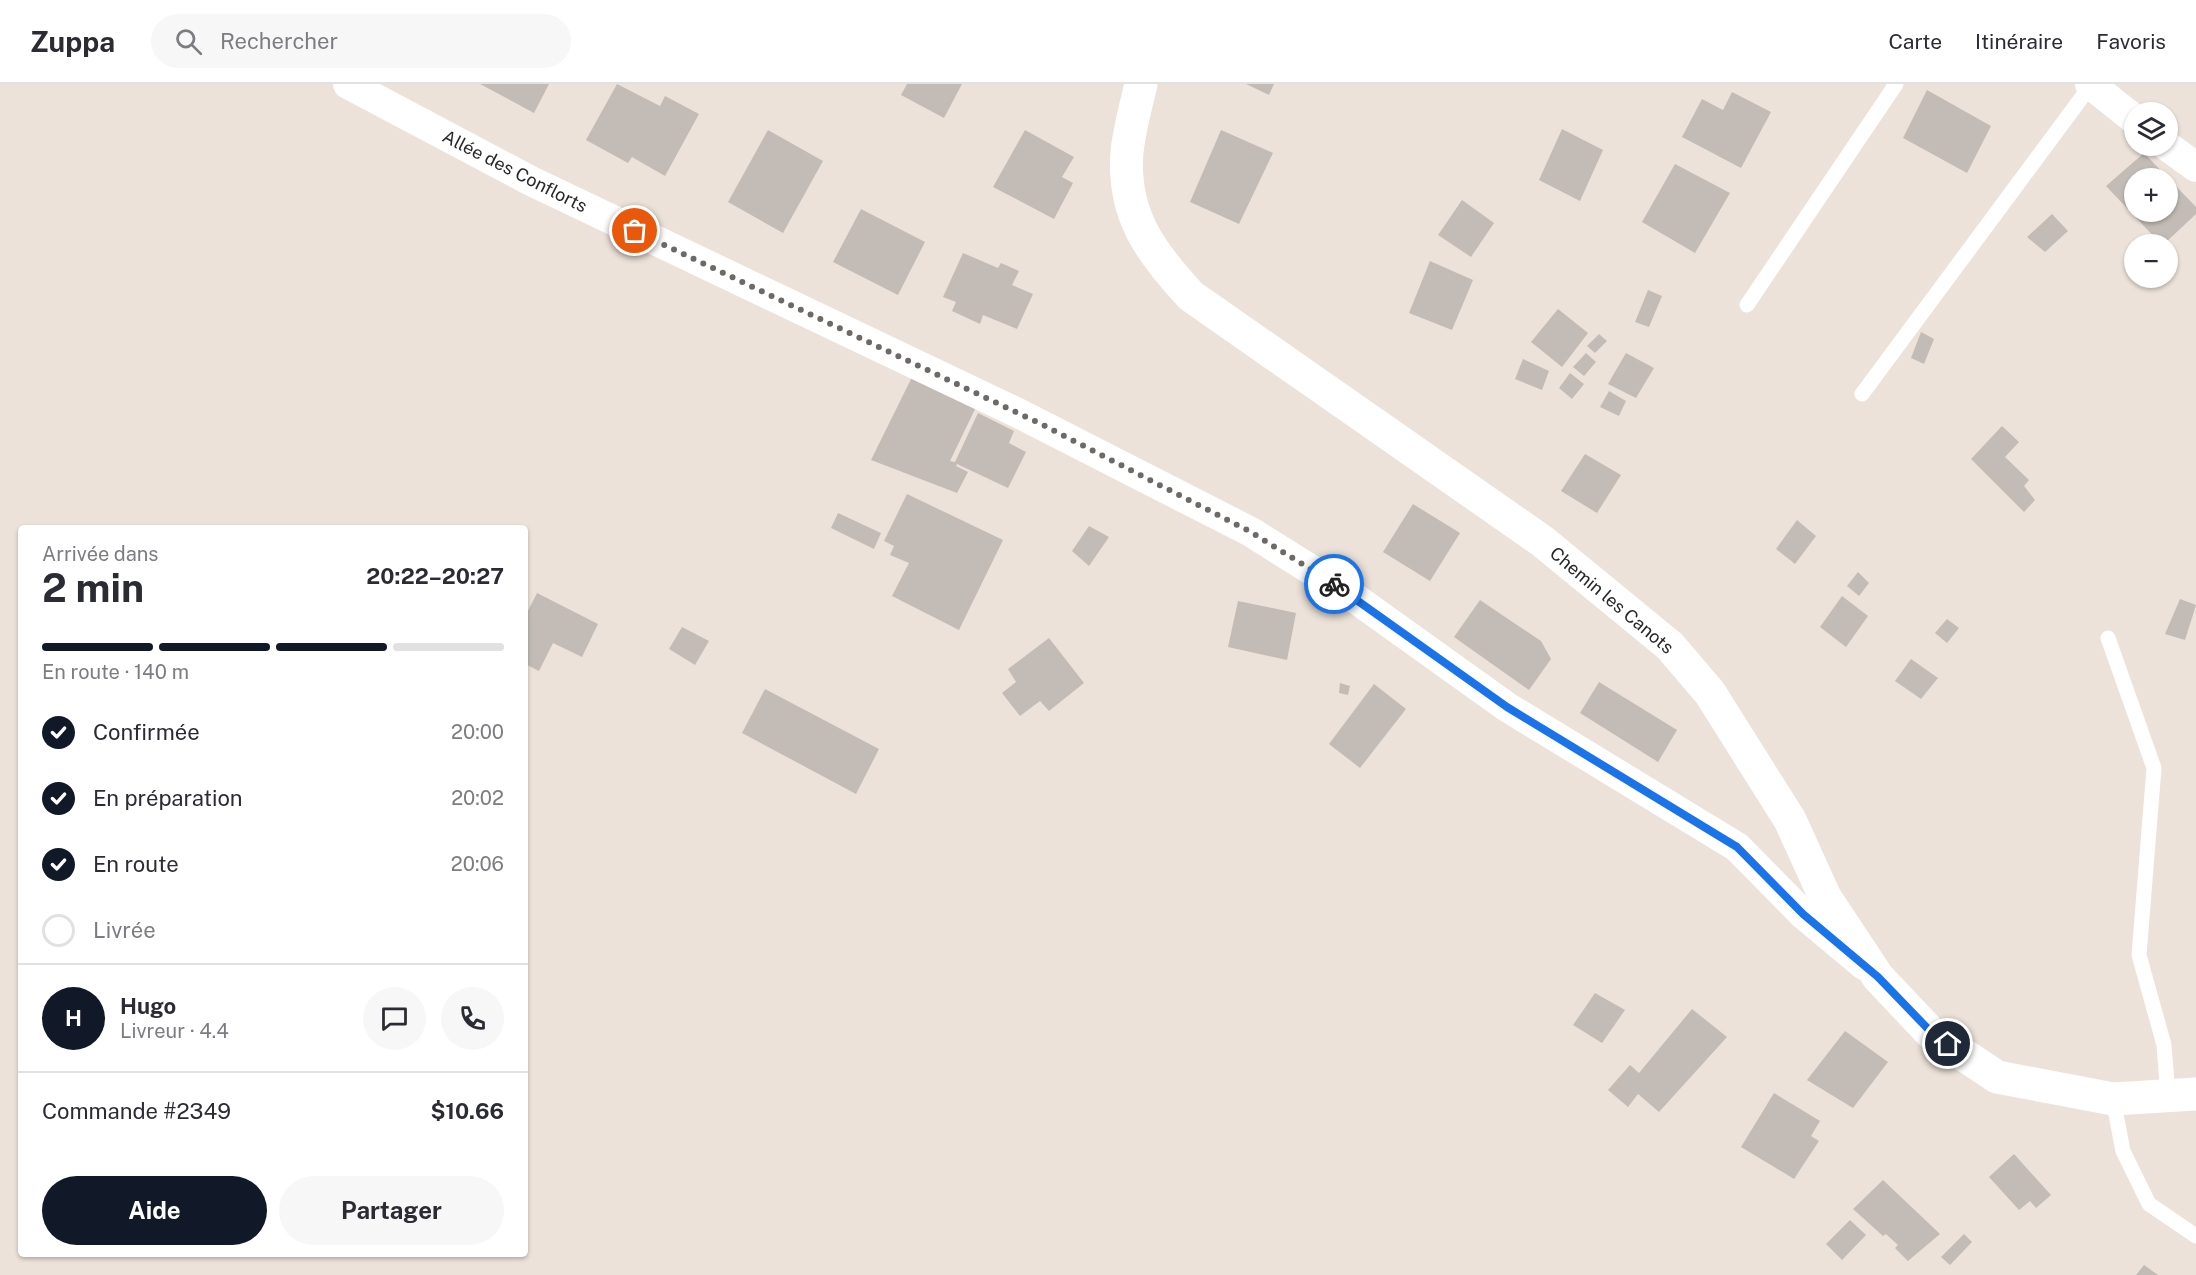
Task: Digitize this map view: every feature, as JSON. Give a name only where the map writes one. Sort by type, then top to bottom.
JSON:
[{"type":"street","name":"Allée des Conflorts","points":[[348,84],[531,180],[1020,414],[1251,532],[1345,591],[1507,707],[1737,847],[1803,914],[1878,977]]},
{"type":"street","name":"Chemin les Canots","points":[[1141,84],[1127,153],[1130,195],[1140,231],[1158,261],[1191,296],[1542,541],[1670,646],[1710,693],[1790,820],[1825,897],[1878,977],[1932,1033],[1997,1077],[2113,1099],[2182,1095]]},
{"type":"street","points":[[2091,85],[2124,111]]},
{"type":"street","points":[[2178,154],[2196,167]]},
{"type":"lane","points":[[1747,305],[1896,84]]},
{"type":"lane","points":[[1862,394],[2091,85]]},
{"type":"lane","points":[[2108,638],[2154,768],[2139,955],[2164,1045],[2182,1095]]},
{"type":"lane","points":[[2113,1099],[2123,1151],[2150,1204],[2196,1236]]},
{"type":"building","points":[[480,84],[549,84],[534,113]]},
{"type":"building","points":[[617,84],[660,106],[665,96],[699,114],[665,176],[632,157],[628,163],[586,140]]},
{"type":"building","points":[[907,84],[962,84],[944,118],[901,95]]},
{"type":"building","points":[[1246,84],[1274,84],[1269,95]]},
{"type":"building","points":[[1927,90],[1991,126],[1967,173],[1903,138]]},
{"type":"building","points":[[1732,92],[1771,112],[1741,168],[1682,137],[1702,99],[1723,110]]},
{"type":"building","points":[[1562,129],[1603,150],[1580,201],[1539,180]]},
{"type":"building","points":[[768,130],[823,161],[783,233],[728,202]]},
{"type":"building","points":[[1025,130],[1074,157],[1062,177],[1073,183],[1054,219],[993,187]]},
{"type":"building","points":[[1221,130],[1273,153],[1239,224],[1190,202]]},
{"type":"building","points":[[2141,156],[2147,156],[2158,168],[2127,168]]},
{"type":"building","points":[[1675,164],[1730,193],[1695,253],[1642,222]]},
{"type":"building","points":[[2124,170],[2124,205],[2106,186]]},
{"type":"building","points":[[2178,188],[2196,207],[2196,214],[2175,234],[2152,234],[2140,222],[2178,222]]},
{"type":"building","points":[[1462,200],[1494,223],[1471,257],[1438,235]]},
{"type":"building","points":[[861,209],[925,242],[898,295],[833,262]]},
{"type":"building","points":[[2052,214],[2068,231],[2045,252],[2027,237]]},
{"type":"building","points":[[963,253],[998,268],[1001,263],[1019,271],[1012,285],[1033,294],[1017,329],[983,315],[980,324],[952,311],[956,302],[943,297]]},
{"type":"building","points":[[1430,261],[1473,280],[1452,330],[1409,313]]},
{"type":"building","points":[[1648,290],[1662,296],[1649,327],[1635,322]]},
{"type":"building","points":[[1558,309],[1588,333],[1562,367],[1531,342]]},
{"type":"building","points":[[1921,332],[1934,339],[1924,364],[1911,358]]},
{"type":"building","points":[[1599,334],[1607,341],[1595,353],[1587,346]]},
{"type":"building","points":[[1586,353],[1596,362],[1584,376],[1573,367]]},
{"type":"building","points":[[1626,353],[1654,368],[1636,398],[1608,384]]},
{"type":"building","points":[[1523,359],[1549,371],[1542,390],[1515,379]]},
{"type":"building","points":[[1570,373],[1584,384],[1572,399],[1559,388]]},
{"type":"building","points":[[913,375],[977,405],[950,461],[955,462],[978,413],[1014,431],[1009,443],[1026,452],[1008,488],[957,464],[956,466],[968,472],[957,493],[871,460]]},
{"type":"building","points":[[1609,391],[1626,401],[1619,416],[1600,407]]},
{"type":"building","points":[[2002,426],[2019,442],[2005,457],[2029,480],[2024,486],[2035,500],[2024,512],[1971,459]]},
{"type":"building","points":[[1585,454],[1621,475],[1597,513],[1561,491]]},
{"type":"building","points":[[907,494],[1003,540],[959,630],[892,596],[909,563],[890,555],[894,546],[884,541]]},
{"type":"building","points":[[1413,504],[1460,533],[1430,581],[1383,552]]},
{"type":"building","points":[[838,513],[881,533],[874,549],[831,528]]},
{"type":"building","points":[[1797,520],[1816,536],[1795,564],[1776,549]]},
{"type":"building","points":[[1089,526],[1109,537],[1089,566],[1072,551]]},
{"type":"building","points":[[1858,572],[1869,583],[1859,596],[1847,586]]},
{"type":"building","points":[[537,593],[598,624],[582,657],[553,643],[539,671],[528,666],[528,611]]},
{"type":"building","points":[[1842,596],[1868,616],[1846,647],[1820,627]]},
{"type":"building","points":[[2180,599],[2196,605],[2185,640],[2165,634]]},
{"type":"building","points":[[1480,600],[1541,641],[1551,659],[1529,690],[1454,637]]},
{"type":"building","points":[[1238,601],[1296,613],[1287,660],[1228,647]]},
{"type":"building","points":[[1947,619],[1959,628],[1947,643],[1935,633]]},
{"type":"building","points":[[682,627],[709,641],[695,665],[669,649]]},
{"type":"building","points":[[1049,638],[1084,683],[1049,711],[1040,701],[1020,716],[1002,693],[1016,682],[1008,669]]},
{"type":"building","points":[[1911,659],[1938,678],[1921,699],[1895,681]]},
{"type":"building","points":[[1599,682],[1677,730],[1658,762],[1580,713]]},
{"type":"building","points":[[1340,683],[1350,686],[1348,695],[1339,693]]},
{"type":"building","points":[[1374,684],[1406,709],[1360,768],[1329,744]]},
{"type":"building","points":[[765,689],[879,749],[856,794],[742,733]]},
{"type":"building","points":[[1595,993],[1625,1010],[1602,1043],[1573,1025]]},
{"type":"building","points":[[1692,1009],[1727,1037],[1659,1112],[1638,1094],[1628,1107],[1608,1090],[1630,1065],[1639,1073]]},
{"type":"building","points":[[1845,1031],[1888,1062],[1853,1108],[1807,1080]]},
{"type":"building","points":[[1774,1093],[1820,1121],[1811,1136],[1819,1141],[1794,1179],[1741,1147]]},
{"type":"building","points":[[2014,1154],[2051,1195],[2036,1208],[2030,1201],[2019,1210],[1989,1177]]},
{"type":"building","points":[[1883,1180],[1940,1234],[1908,1261],[1895,1248],[1898,1245],[1886,1234],[1883,1236],[1853,1209]]},
{"type":"building","points":[[1850,1220],[1866,1235],[1842,1260],[1826,1244]]},
{"type":"building","points":[[1964,1234],[1972,1242],[1950,1265],[1941,1257]]},
{"type":"building","points":[[2144,1265],[2158,1275],[2136,1275]]},
{"type":"way so far","points":[[635,231],[1041,424],[1251,532],[1334,584]]},
{"type":"route","points":[[1334,584],[1507,707],[1737,847],[1803,914],[1878,977],[1932,1033],[1948,1044]]}]
